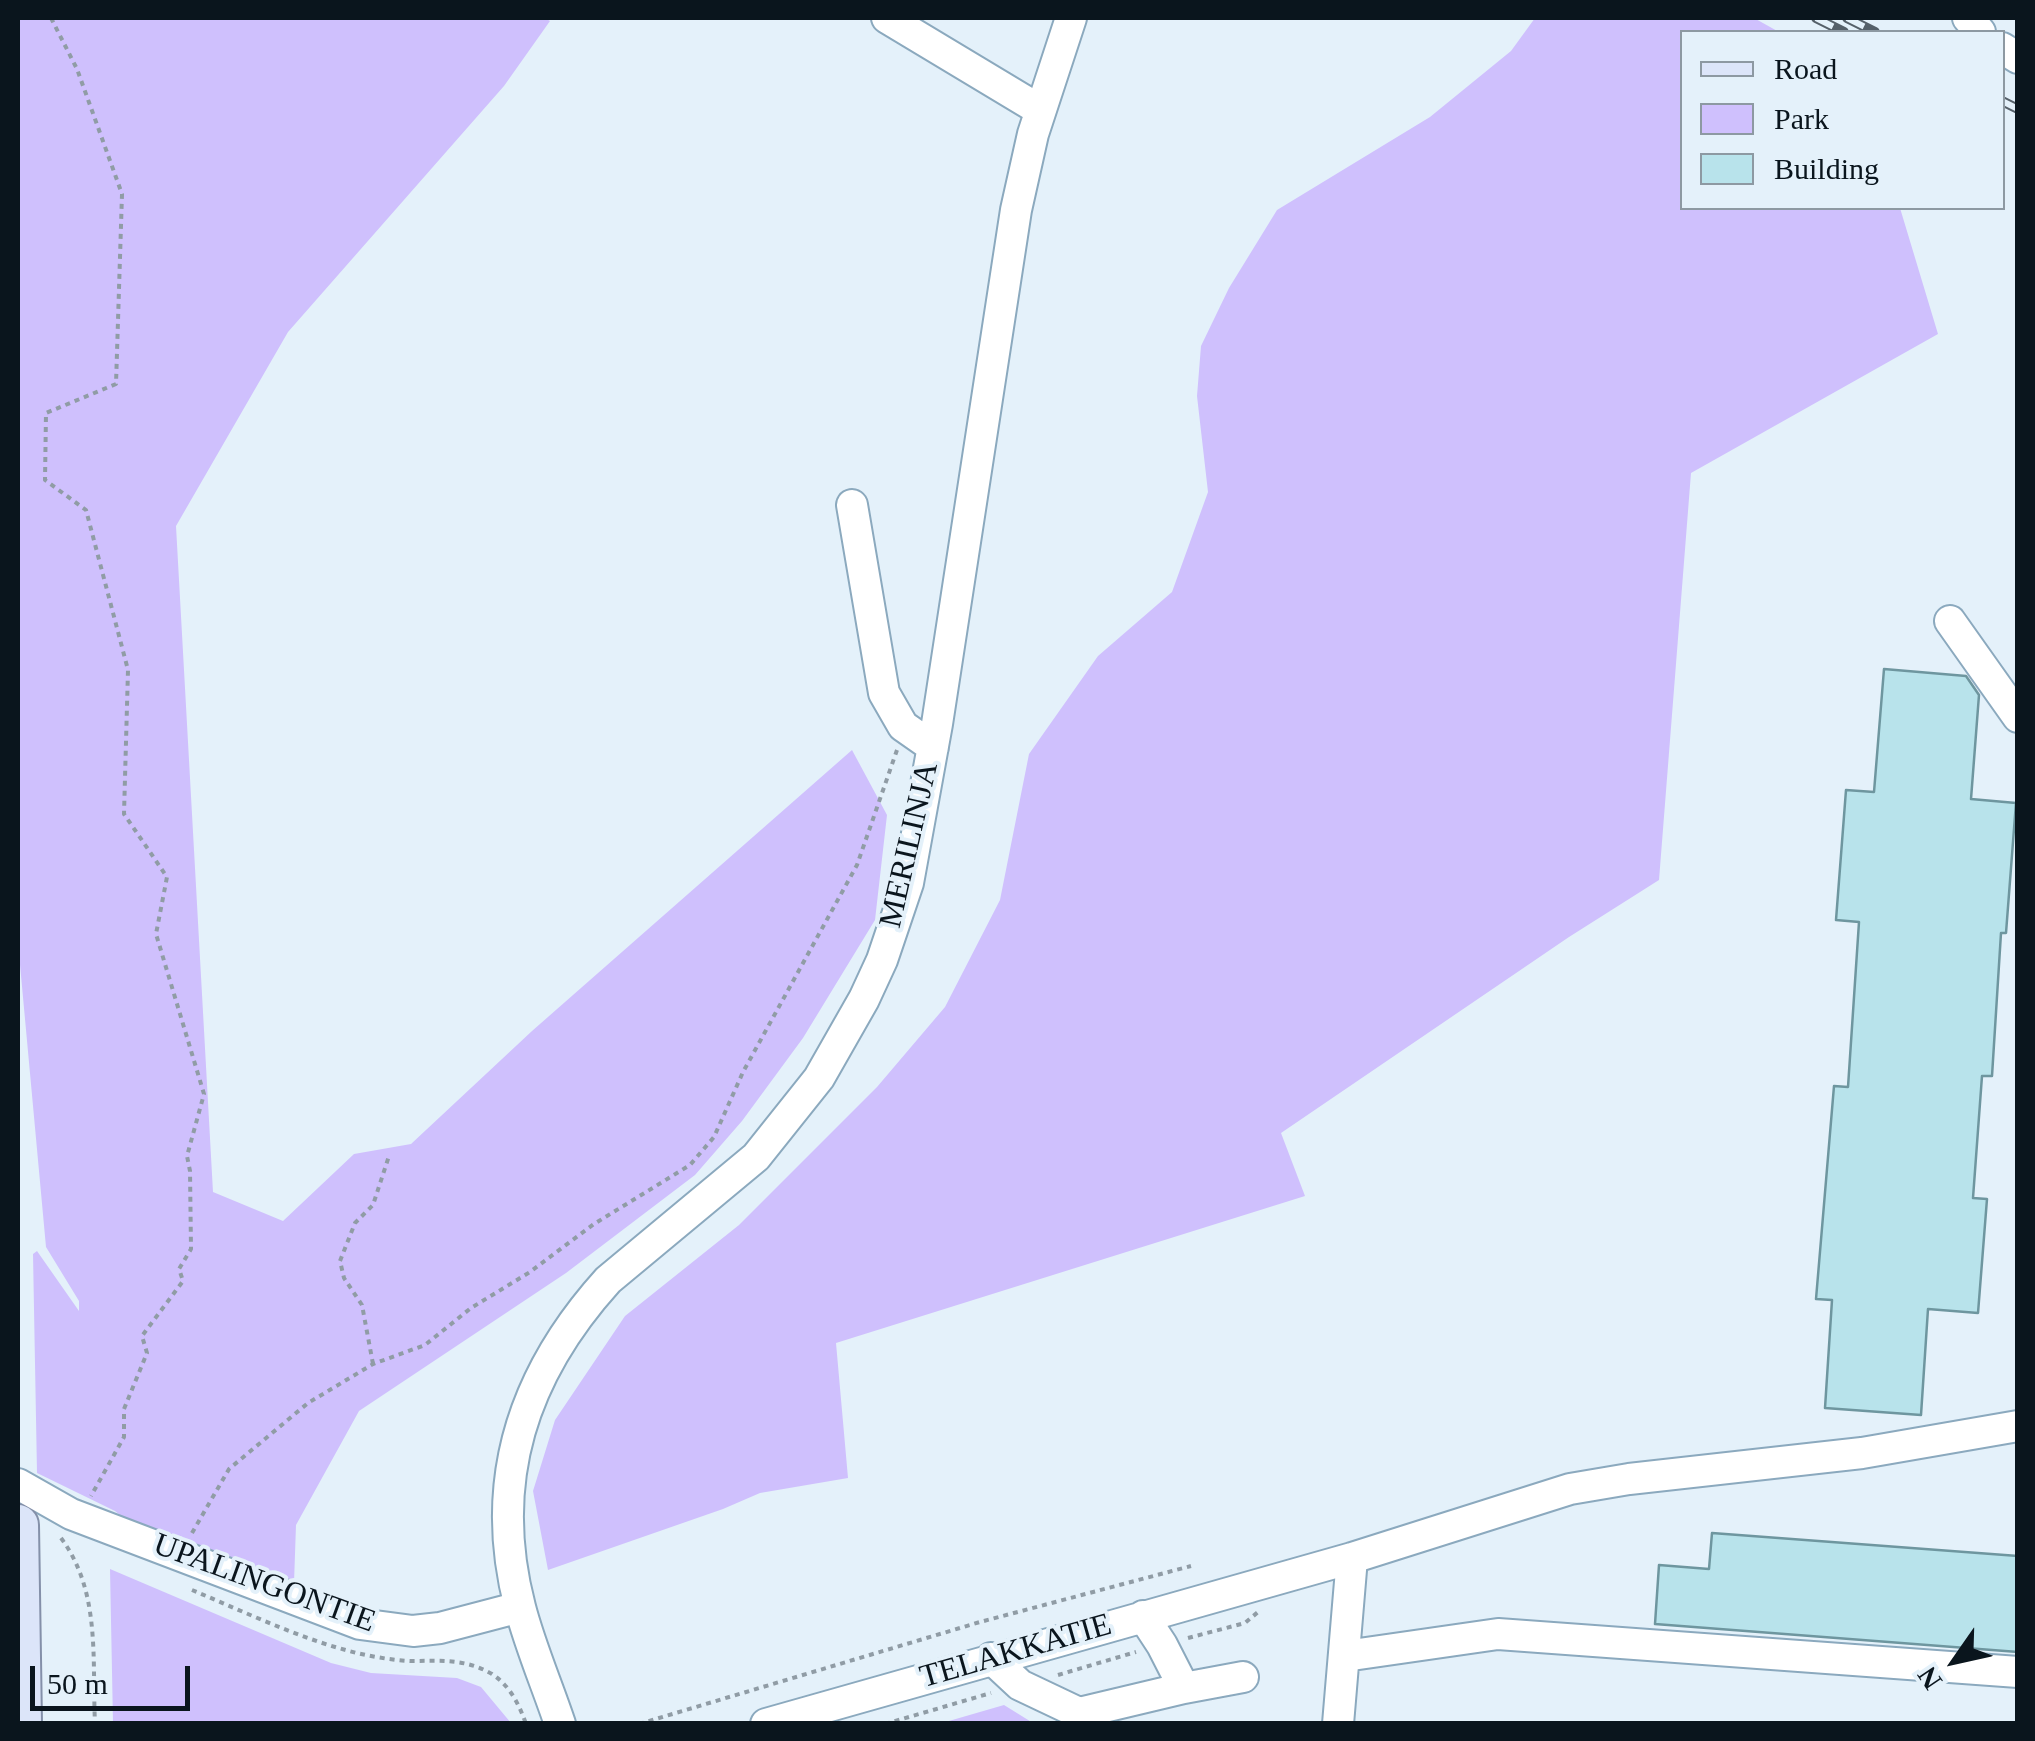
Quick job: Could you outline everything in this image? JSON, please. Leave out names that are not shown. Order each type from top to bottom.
[{"type":"main road","points":[[18,1524],[21,1720]]},
{"type":"street","points":[[887,18],[1040,110]]},
{"type":"street","name":"MERILINJA","points":[[560,1724],[520,1607],[508,1525],[510,1477],[523,1420],[548,1357],[608,1280],[756,1157],[819,1078],[864,999],[892,933],[908,883],[932,747],[1016,210],[1040,110],[1071,18]]},
{"type":"street","points":[[852,505],[884,693],[903,726],[932,747]]},
{"type":"street","points":[[1950,621],[2018,717]]},
{"type":"street","name":"TELAKKATIE","points":[[766,1724],[1142,1616],[1263,1596],[1352,1558],[1570,1489],[1862,1453],[2018,1426]]},
{"type":"street","name":"UPALINGONTIE","points":[[18,1484],[65,1524],[184,1556],[360,1624],[390,1630],[440,1628],[520,1607]]},
{"type":"street","points":[[1338,1724],[1352,1558]]},
{"type":"street","points":[[1142,1616],[1184,1688]]},
{"type":"street","points":[[1345,1656],[1498,1634],[2018,1672]]},
{"type":"street","points":[[991,1658],[1020,1685],[1078,1713],[1243,1677]]},
{"type":"street","points":[[1135,1700],[1156,1724]]},
{"type":"path","points":[[51,18],[78,69],[122,194],[116,384],[46,412],[44,480],[86,510],[124,652],[128,670],[124,814],[167,877],[156,934],[204,1094],[187,1156],[191,1248],[180,1269],[184,1281],[142,1336],[147,1352],[124,1410],[121,1448],[98,1479],[96,1492],[65,1524],[88,1590],[95,1724]]},
{"type":"path","points":[[184,1556],[192,1530],[230,1469],[308,1403],[373,1364],[424,1345],[594,1224],[690,1166],[714,1137],[738,1091],[743,1072],[857,865],[890,777],[903,726]]},
{"type":"path","points":[[373,1364],[362,1304],[344,1278],[340,1261],[355,1223],[372,1205],[389,1156]]},
{"type":"path","points":[[639,1724],[980,1622],[1191,1566]]},
{"type":"path","points":[[886,1724],[1245,1622],[1263,1596]]},
{"type":"green space","points":[[18,18],[550,21],[504,86],[288,332],[176,526],[213,1192],[283,1221],[354,1154],[411,1144],[532,1031],[852,750],[887,815],[875,920],[803,1038],[742,1121],[695,1175],[566,1273],[359,1411],[296,1525],[294,1583],[131,1524],[115,1511],[37,1473],[33,1254],[37,1251],[79,1311],[79,1301],[46,1247],[18,943]]},
{"type":"green space","points":[[1535,18],[1754,18],[1775,30],[1680,30],[1680,210],[1901,210],[1938,334],[1691,473],[1659,880],[1281,1133],[1305,1196],[836,1343],[848,1478],[760,1493],[548,1570],[533,1491],[555,1420],[625,1316],[739,1225],[877,1087],[945,1007],[1000,900],[1029,754],[1098,656],[1172,592],[1208,492],[1197,396],[1201,346],[1229,288],[1277,210],[1430,117],[1511,51]]},
{"type":"green space","points":[[110,1569],[331,1663],[371,1673],[457,1678],[481,1687],[511,1723],[113,1723]]},
{"type":"green space","points":[[1004,1705],[1033,1723],[942,1723]]},
{"type":"building","points":[[1884,669],[1966,676],[1979,695],[1971,799],[2016,803],[2006,933],[2001,933],[1992,1076],[1982,1076],[1973,1198],[1987,1199],[1978,1313],[1928,1309],[1921,1415],[1825,1408],[1832,1300],[1816,1299],[1834,1086],[1848,1087],[1859,922],[1836,920],[1846,790],[1874,792]]},
{"type":"building","points":[[1712,1533],[2018,1556],[2018,1652],[1655,1624],[1659,1565],[1709,1569]]},
{"type":"railway","points":[[1816,18],[1840,30]]},
{"type":"railway","points":[[1847,18],[1871,30]]},
{"type":"railway","points":[[2005,102],[2018,109]]}]
